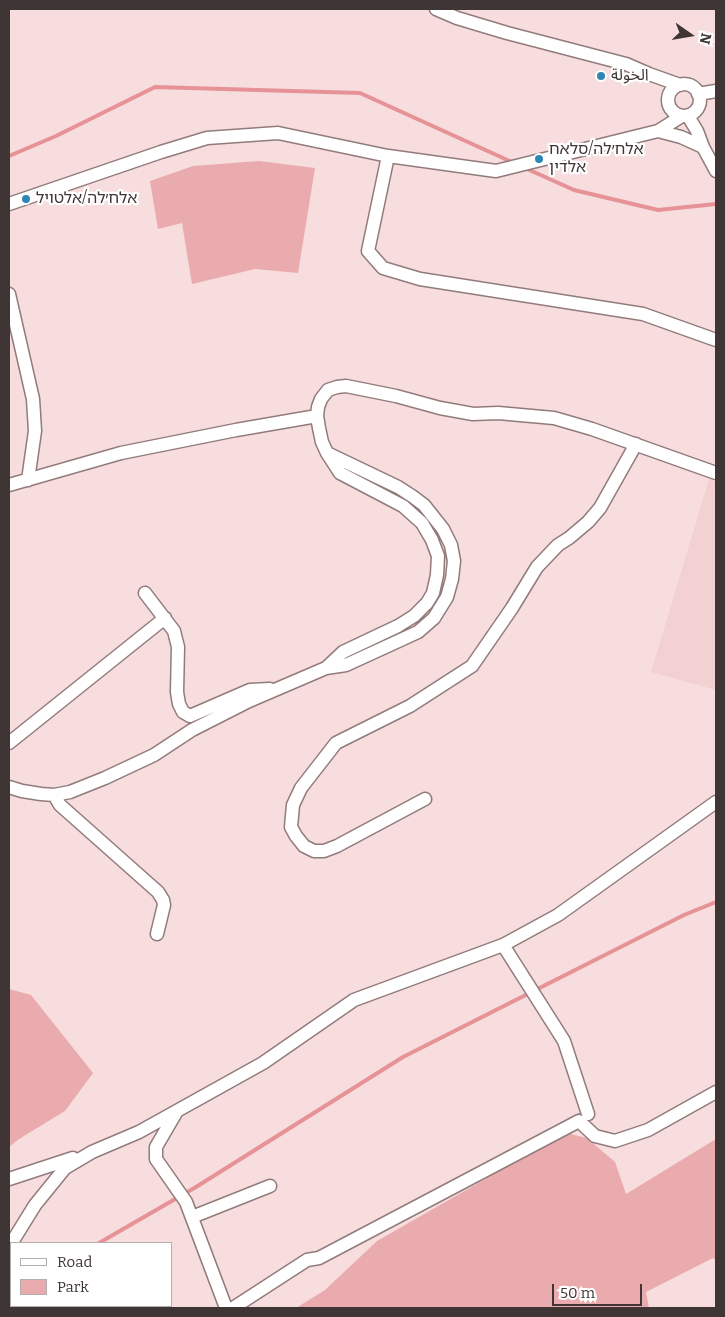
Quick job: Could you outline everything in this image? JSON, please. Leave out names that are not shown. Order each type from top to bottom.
[{"type":"street","points":[[9,204],[207,138],[278,133],[388,156],[496,171],[658,130],[688,114],[699,103],[698,94],[689,86],[680,85],[626,64],[507,34],[457,18],[436,9]]},
{"type":"street","points":[[649,74],[669,102],[674,113],[688,114]]},
{"type":"street","points":[[658,130],[668,114],[672,90],[680,85]]},
{"type":"street","points":[[698,94],[716,91]]},
{"type":"street","points":[[688,114],[716,172]]},
{"type":"street","points":[[658,130],[681,136],[703,147]]},
{"type":"street","points":[[388,156],[368,250],[384,268],[420,279],[643,314],[716,340]]},
{"type":"street","points":[[9,294],[33,398],[35,431],[28,480]]},
{"type":"street","points":[[9,787],[22,791],[54,795],[70,792],[105,778],[154,755],[192,730],[249,701],[326,668],[343,652],[398,626],[414,616],[427,603],[433,593],[438,575],[438,556],[432,540],[422,523],[403,506],[340,473],[322,442],[317,416],[321,399],[328,390],[346,386],[473,414],[498,413],[554,418],[592,428],[716,473]]},
{"type":"street","points":[[9,485],[121,453],[317,416]]},
{"type":"street","points":[[425,799],[337,846],[324,851],[314,851],[304,846],[291,827],[292,806],[300,788],[336,743],[410,706],[472,666],[512,608],[537,567],[558,545],[588,522],[600,508],[636,444]]},
{"type":"street","points":[[145,593],[174,631],[178,647],[177,692],[179,704],[183,712],[190,716],[250,690],[280,688]]},
{"type":"street","points":[[9,743],[165,618]]},
{"type":"street","points":[[54,795],[60,805],[158,892],[164,905],[157,934]]},
{"type":"street","points":[[9,1179],[92,1152],[139,1132],[263,1063],[354,1000],[503,945],[558,914],[716,802]]},
{"type":"street","points":[[503,945],[564,1041],[588,1114]]},
{"type":"street","points":[[233,1308],[306,1260],[319,1258],[579,1121],[596,1136],[615,1140],[648,1130],[716,1092]]},
{"type":"street","points":[[177,1111],[156,1147],[156,1159],[186,1202],[226,1308]]},
{"type":"street","points":[[12,1242],[36,1205],[65,1168],[92,1152]]},
{"type":"street","points":[[192,1217],[270,1186]]},
{"type":"shaded area","points":[[709,479],[716,482],[716,690],[651,672]]},
{"type":"green space","points":[[259,161],[315,168],[298,273],[255,269],[192,284],[182,223],[158,229],[150,181],[193,166]]},
{"type":"green space","points":[[9,989],[31,995],[93,1073],[65,1111],[9,1147]]},
{"type":"green space","points":[[566,1133],[587,1138],[615,1162],[626,1194],[716,1139],[716,1260],[713,1258],[646,1292],[649,1308],[296,1308],[325,1290],[377,1241]]},
{"type":"waterway","points":[[9,156],[56,136],[155,87],[360,93],[514,163]]},
{"type":"waterway","points":[[525,168],[574,190],[658,210],[716,204]]},
{"type":"waterway","points":[[101,1242],[196,1187],[403,1057],[684,915],[716,902]]},
{"type":"place","name":"الخولة","points":[[601,76]]},
{"type":"place","name":"אלח׳לה/סלאח אלדין","points":[[539,159]]},
{"type":"place","name":"אלח׳לה/אלטויל","points":[[26,199]]}]
